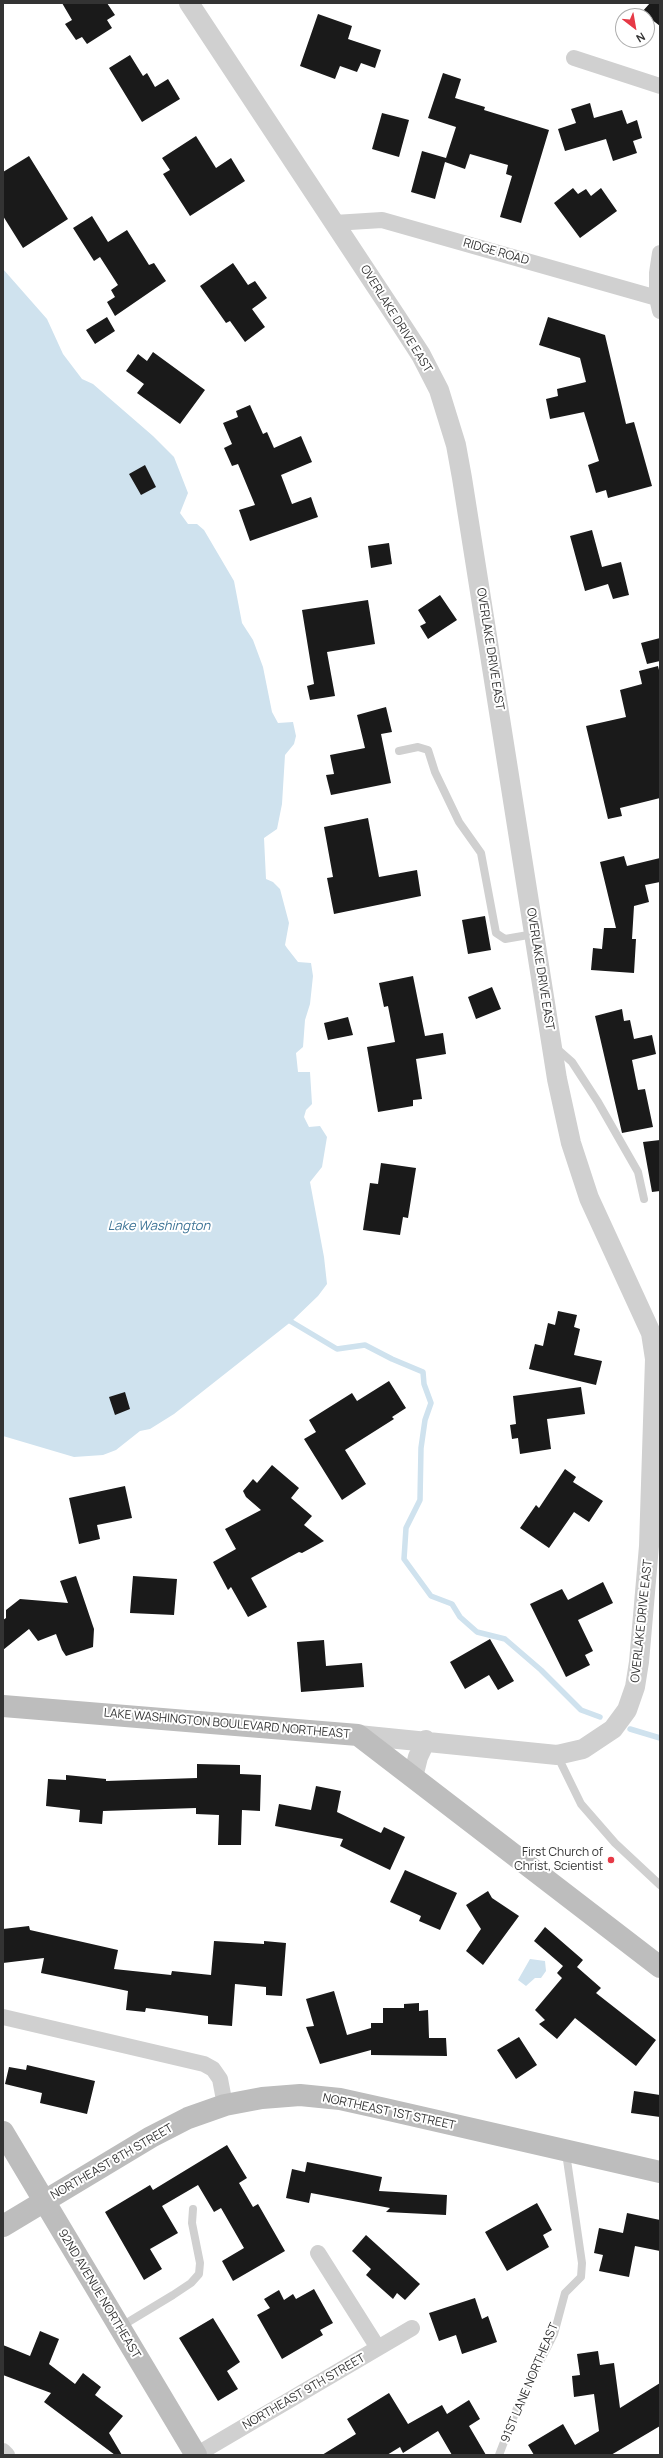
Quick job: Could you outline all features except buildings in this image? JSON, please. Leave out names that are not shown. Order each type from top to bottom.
[{"type":"main road","name":"LAKE WASHINGTON BOULEVARD NORTHEAST","points":[[3,1706],[358,1735],[660,1967]]},
{"type":"main road","name":"NORTHEAST 1ST STREET","points":[[225,2105],[262,2098],[300,2095],[340,2099],[566,2152],[660,2172]]},
{"type":"main road","name":"NORTHEAST 8TH STREET","points":[[3,2226],[151,2137],[188,2118],[225,2105]]},
{"type":"main road","name":"92ND AVENUE NORTHEAST","points":[[3,2132],[196,2455]]},
{"type":"street","name":"OVERLAKE DRIVE EAST","points":[[189,3],[421,355],[439,390],[456,445],[552,1044],[571,1143],[589,1198],[655,1333],[650,1546],[635,1687],[627,1710],[613,1730],[583,1749],[557,1755],[426,1740],[358,1735]]},
{"type":"street","points":[[574,58],[660,86]]},
{"type":"street","name":"RIDGE ROAD","points":[[334,223],[382,220],[659,304]]},
{"type":"street","points":[[659,304],[657,273],[660,253]]},
{"type":"street","points":[[413,1777],[418,1757],[426,1740]]},
{"type":"street","points":[[3,2017],[204,2064],[213,2069],[220,2079],[225,2105]]},
{"type":"street","points":[[318,2253],[378,2348]]},
{"type":"street","name":"NORTHEAST 9TH STREET","points":[[196,2455],[412,2328]]},
{"type":"street","points":[[3,2451],[7,2455]]},
{"type":"lane","points":[[399,752],[418,747],[428,750],[435,772],[459,822],[481,853],[496,933],[505,939],[535,934]]},
{"type":"lane","points":[[552,1044],[572,1062],[598,1102],[638,1172],[644,1199]]},
{"type":"lane","points":[[557,1755],[581,1804],[615,1843],[660,1885]]},
{"type":"lane","name":"91ST LANE NORTHEAST","points":[[499,2455],[519,2403],[554,2334],[565,2294],[581,2277],[582,2263],[566,2152]]},
{"type":"lane","points":[[120,2327],[173,2295],[199,2274],[200,2263],[192,2223],[193,2209]]},
{"type":"water","name":"Lake Washington","points":[[3,269],[47,319],[63,354],[82,379],[93,384],[153,436],[174,457],[188,493],[180,513],[188,524],[197,524],[204,530],[234,581],[242,623],[253,640],[263,667],[272,712],[278,723],[293,722],[296,736],[294,744],[285,755],[282,804],[277,829],[264,838],[266,879],[273,882],[280,889],[289,923],[285,945],[298,962],[311,963],[313,976],[310,1004],[305,1020],[303,1047],[296,1053],[298,1072],[310,1072],[312,1104],[306,1110],[304,1117],[309,1127],[320,1126],[327,1137],[322,1167],[310,1182],[324,1257],[327,1284],[318,1296],[292,1321],[174,1414],[150,1429],[140,1431],[116,1450],[103,1455],[74,1457],[3,1436]]},
{"type":"water","points":[[530,1959],[545,1961],[546,1971],[541,1978],[535,1978],[526,1986],[518,1980]]},
{"type":"waterway","points":[[285,1318],[337,1349],[365,1345],[392,1359],[423,1372],[424,1384],[431,1403],[425,1420],[421,1448],[420,1500],[406,1528],[404,1559],[431,1596],[452,1604],[460,1617],[477,1632],[505,1639],[541,1670],[581,1710],[600,1717]]},
{"type":"waterway","points":[[630,1729],[660,1738]]},
{"type":"place","name":"First Church of Christ, Scientist","points":[[611,1860]]}]
